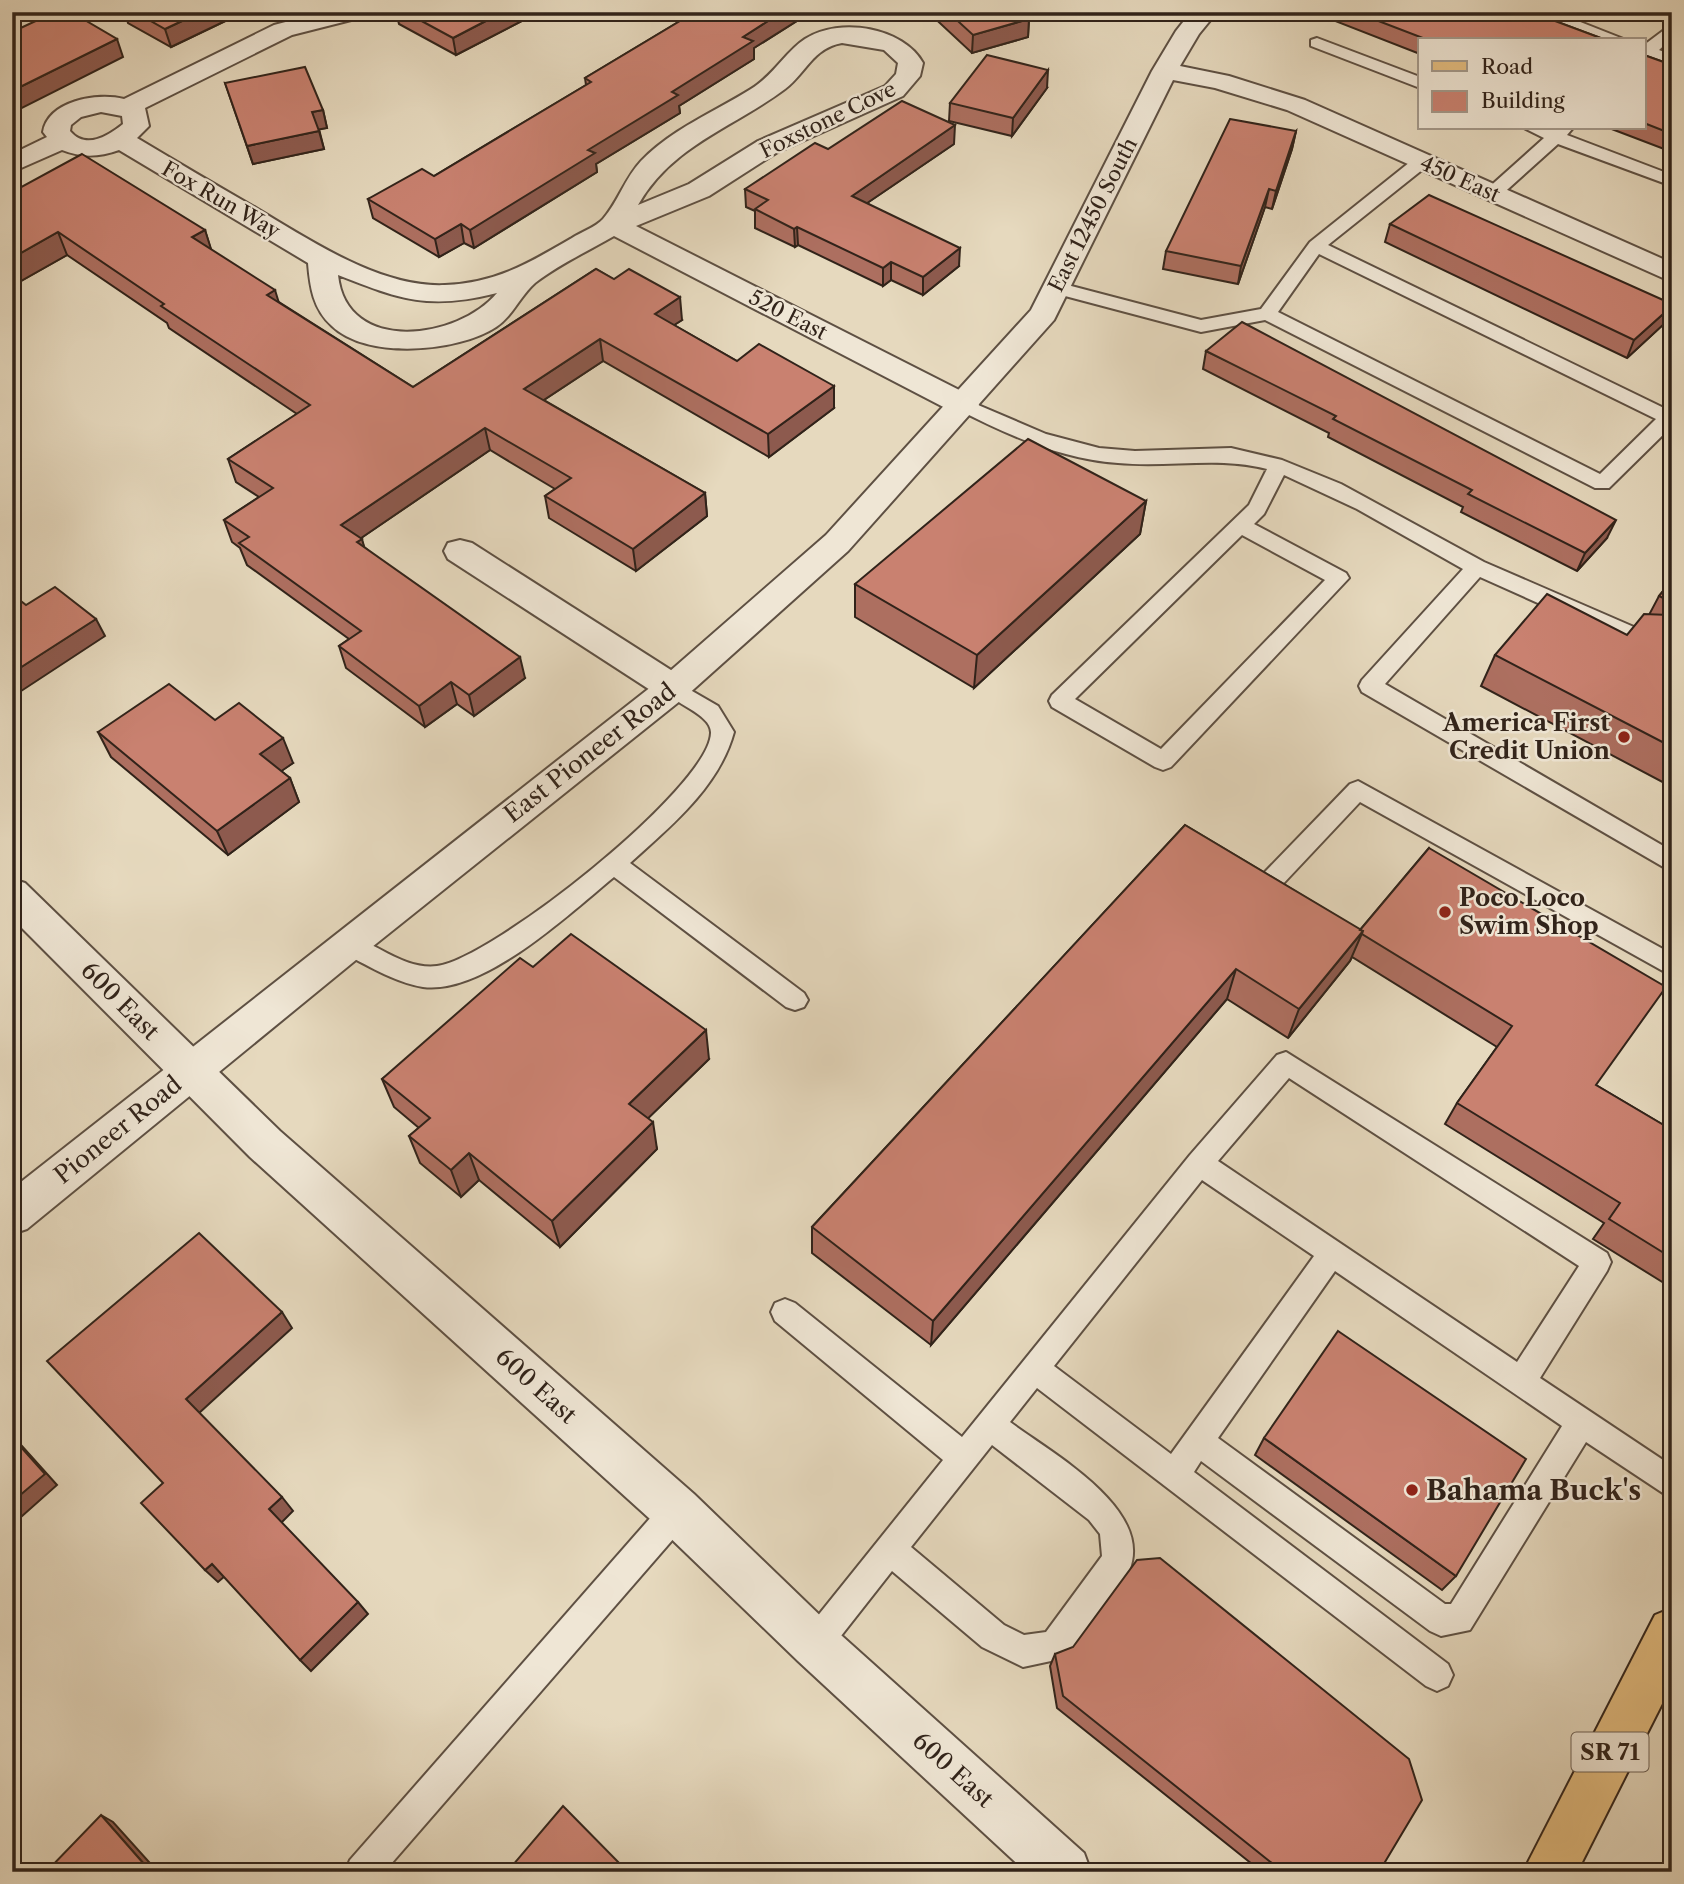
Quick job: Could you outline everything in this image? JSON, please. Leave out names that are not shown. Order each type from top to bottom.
[{"type":"main road","name":"SR 71","points":[[1549,1872],[1672,1632]]},
{"type":"street","points":[[283,30],[303,12]]},
{"type":"street","points":[[127,107],[283,30],[354,12]]},
{"type":"street","name":"East 12450 South","points":[[964,405],[1044,314],[1165,71],[1188,31],[1205,12]]},
{"type":"street","name":"Foxstone Cove","points":[[417,294],[466,292],[524,278],[613,225],[699,190],[767,147],[894,91],[907,80],[912,69],[909,57],[899,47],[864,37],[830,37],[816,42],[806,48],[779,82],[650,167],[613,225]]},
{"type":"street","name":"450 East","points":[[1165,71],[1259,92],[1672,274]]},
{"type":"street","points":[[101,104],[127,107],[135,112],[136,126],[121,140],[80,148],[60,141],[55,134],[55,126],[72,111],[101,104]]},
{"type":"street","name":"Fox Run Way","points":[[121,140],[322,259],[417,294]]},
{"type":"street","points":[[12,164],[60,141]]},
{"type":"street","name":"520 East","points":[[613,225],[964,405]]},
{"type":"street","name":"Foxstone Cove","points":[[322,259],[325,292],[338,317],[371,335],[390,339],[433,337],[471,328],[495,314],[524,278]]},
{"type":"street","name":"East Pioneer Road","points":[[191,1072],[348,944],[673,688],[837,543],[964,405]]},
{"type":"street","points":[[460,551],[673,688]]},
{"type":"street","name":"600 East","points":[[12,894],[265,1144],[677,1511],[815,1644],[1065,1872]]},
{"type":"street","name":"Pioneer Road","points":[[12,1215],[191,1072]]},
{"type":"lane","points":[[1540,12],[1612,38]]},
{"type":"lane","points":[[1646,51],[1672,29]]},
{"type":"lane","points":[[1317,43],[1418,82]]},
{"type":"lane","points":[[1646,52],[1672,60]]},
{"type":"lane","points":[[1492,194],[1561,132],[1672,181]]},
{"type":"lane","points":[[1267,314],[1316,246],[1422,162]]},
{"type":"lane","points":[[1056,288],[1201,326],[1267,314],[1602,483],[1670,417],[1316,246]]},
{"type":"lane","points":[[964,405],[1009,429],[1073,449],[1118,457],[1203,453],[1246,457],[1278,467],[1314,480],[1477,567],[1642,640]]},
{"type":"lane","points":[[1240,525],[1339,578],[1163,761],[1060,701],[1240,525],[1257,509],[1278,467]]},
{"type":"lane","points":[[1477,567],[1370,686],[1672,863]]},
{"type":"lane","points":[[348,944],[422,977],[468,969],[534,928],[651,832],[696,784],[720,752],[723,733],[712,713],[673,688]]},
{"type":"lane","points":[[1273,879],[1358,790],[1672,966]]},
{"type":"lane","points":[[613,863],[794,1000]]},
{"type":"lane","points":[[815,1644],[1199,1163],[1286,1063],[1597,1262],[1521,1382]]},
{"type":"lane","points":[[1199,1163],[1672,1483]]},
{"type":"lane","points":[[1174,1475],[1332,1253]]},
{"type":"lane","points":[[785,1311],[964,1458]]},
{"type":"lane","points":[[1035,1369],[1437,1675]]},
{"type":"lane","points":[[1198,1441],[1441,1620],[1459,1619],[1581,1423]]},
{"type":"lane","points":[[891,1550],[993,1636],[1023,1651],[1054,1647],[1118,1560],[1114,1528],[1100,1509],[990,1425]]},
{"type":"lane","points":[[362,1872],[677,1511]]},
{"type":"building","points":[[55,12],[71,12],[117,39],[12,91],[12,32]]},
{"type":"building","points":[[135,12],[201,12],[165,29]]},
{"type":"building","points":[[405,12],[503,12],[453,38]]},
{"type":"building","points":[[695,12],[782,12],[743,37],[753,41],[672,92],[678,95],[588,150],[595,153],[470,230],[461,224],[435,239],[368,199],[422,169],[434,176],[591,82],[585,78]]},
{"type":"building","points":[[948,12],[1021,12],[1029,19],[973,35]]},
{"type":"building","points":[[1355,12],[1531,12],[1601,38],[1423,38]]},
{"type":"building","points":[[987,55],[1048,70],[1013,118],[950,103]]},
{"type":"building","points":[[1646,56],[1672,65],[1672,134],[1646,124]]},
{"type":"building","points":[[305,67],[323,110],[312,112],[319,131],[247,146],[225,83]]},
{"type":"building","points":[[902,101],[955,125],[852,196],[960,248],[923,277],[891,262],[883,268],[755,209],[768,200],[745,189],[815,143],[828,149]]},
{"type":"building","points":[[1230,119],[1296,131],[1276,191],[1269,189],[1241,266],[1166,251]]},
{"type":"building","points":[[82,154],[205,230],[192,237],[275,290],[267,295],[413,387],[596,269],[614,279],[629,269],[680,297],[655,314],[737,361],[759,344],[834,386],[768,434],[600,339],[524,389],[705,493],[633,549],[545,496],[571,478],[485,428],[341,525],[362,539],[357,542],[520,657],[469,695],[451,682],[419,706],[339,646],[361,631],[239,543],[249,537],[224,520],[273,488],[228,459],[310,405],[161,306],[164,304],[58,232],[12,258],[12,192]]},
{"type":"building","points":[[1429,195],[1672,306],[1634,340],[1390,224]]},
{"type":"building","points":[[1242,322],[1616,520],[1585,553],[1468,494],[1472,490],[1333,419],[1336,416],[1206,351]]},
{"type":"building","points":[[1028,439],[1146,501],[977,655],[855,584]]},
{"type":"building","points":[[1672,580],[1672,606],[1669,601],[1659,596]]},
{"type":"building","points":[[55,587],[96,619],[12,673],[12,594],[26,605]]},
{"type":"building","points":[[1547,594],[1627,635],[1644,614],[1669,615],[1672,608],[1672,747],[1495,655]]},
{"type":"building","points":[[169,684],[215,720],[239,703],[283,738],[260,754],[290,778],[217,831],[98,732]]},
{"type":"building","points":[[1185,825],[1363,931],[1299,1009],[1236,969],[933,1321],[812,1227]]},
{"type":"building","points":[[1429,848],[1666,987],[1596,1085],[1672,1130],[1672,1258],[1609,1219],[1620,1203],[1457,1103],[1512,1026],[1362,934],[1363,931],[1360,930]]},
{"type":"building","points":[[571,934],[706,1030],[629,1104],[653,1122],[552,1221],[469,1153],[451,1170],[409,1136],[430,1118],[382,1079],[520,958],[533,967]]},
{"type":"building","points":[[199,1233],[282,1312],[186,1399],[282,1497],[269,1509],[358,1602],[300,1660],[212,1564],[205,1570],[141,1503],[163,1483],[47,1361]]},
{"type":"building","points":[[1338,1331],[1526,1459],[1456,1576],[1264,1438]]},
{"type":"building","points":[[12,1437],[45,1474],[12,1502]]},
{"type":"building","points":[[1160,1558],[1409,1759],[1422,1800],[1379,1872],[1283,1872],[1063,1696],[1055,1654],[1073,1647],[1137,1560]]},
{"type":"building","points":[[563,1806],[628,1872],[507,1872]]},
{"type":"building","points":[[101,1815],[151,1872],[46,1872]]},
{"type":"place","name":"America First Credit Union","points":[[1624,737]]},
{"type":"place","name":"Poco Loco Swim Shop","points":[[1445,912]]},
{"type":"place","name":"Bahama Buck's","points":[[1412,1490]]}]
